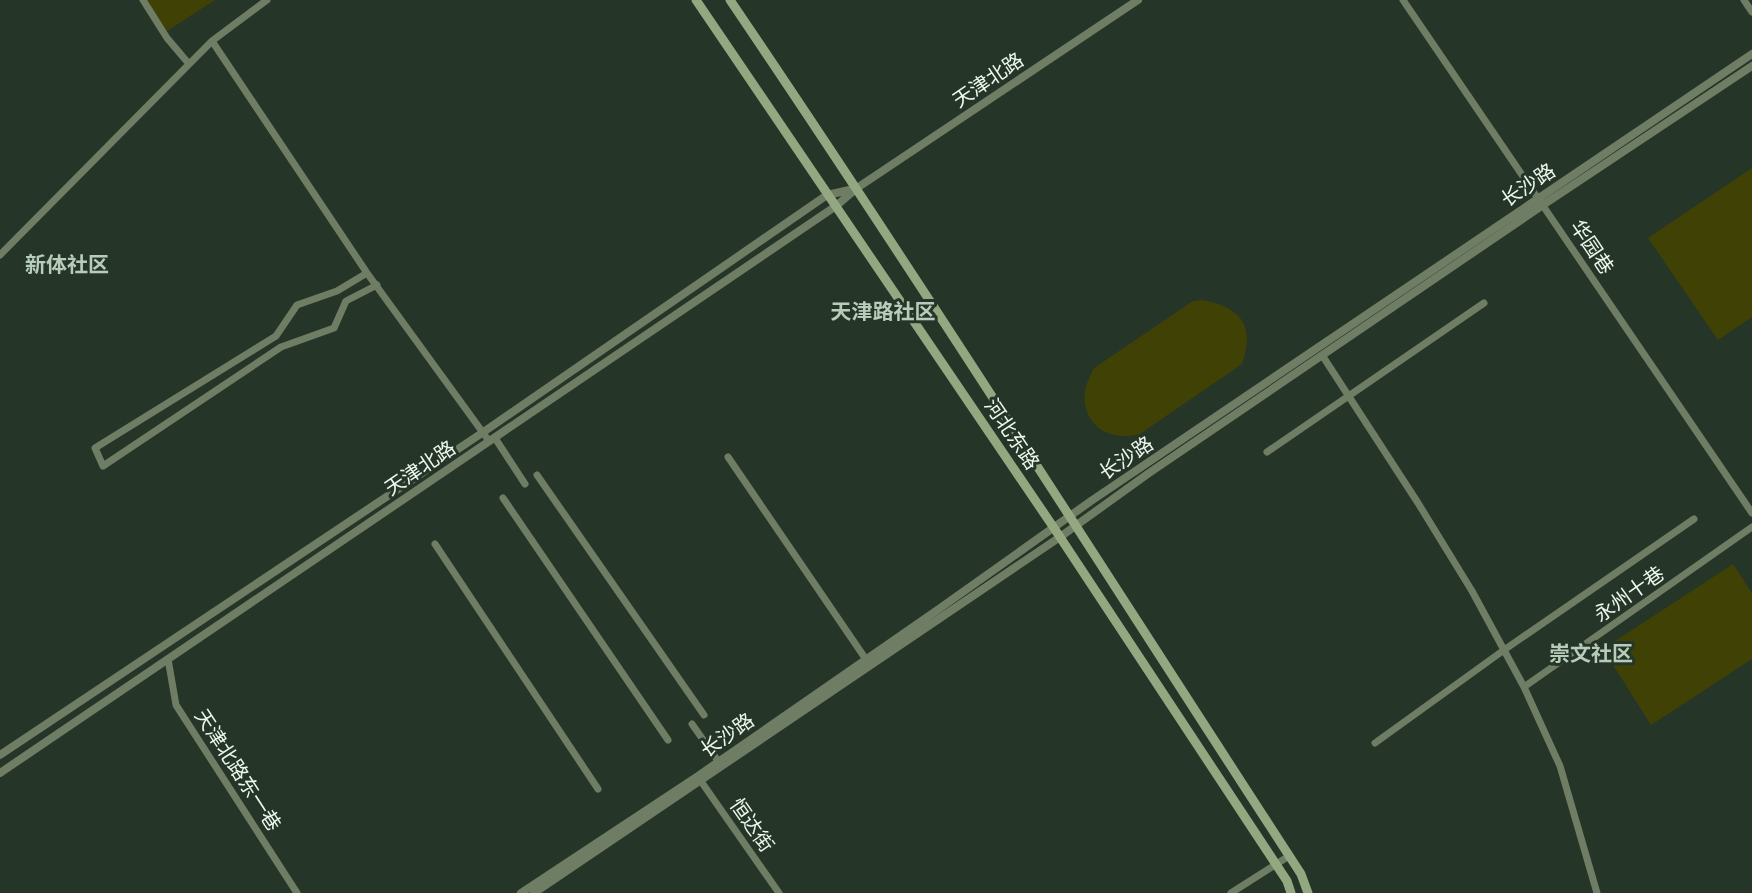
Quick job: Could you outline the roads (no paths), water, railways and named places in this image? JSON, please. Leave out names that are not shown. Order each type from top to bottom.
[{"type":"main road","name":"河北东路","points":[[696,0],[1060,537],[1276,864],[1287,881],[1291,893]]},
{"type":"main road","points":[[730,0],[857,188],[1073,520],[1301,874],[1308,893]]},
{"type":"street","points":[[143,0],[166,38],[189,64]]},
{"type":"street","points":[[0,255],[212,41],[267,0]]},
{"type":"street","name":"天津北路","points":[[0,773],[836,206],[857,188],[1138,0]]},
{"type":"street","name":"华园巷","points":[[1403,0],[1752,513]]},
{"type":"street","points":[[1744,0],[1752,12]]},
{"type":"street","points":[[212,41],[367,273],[482,434],[492,440],[525,484]]},
{"type":"street","name":"长沙路","points":[[534,893],[865,658],[1054,528],[1073,520],[1322,355],[1752,54]]},
{"type":"street","name":"长沙路","points":[[521,893],[699,778],[1060,537],[1073,520],[1541,202],[1752,66]]},
{"type":"street","name":"天津北路","points":[[0,755],[482,434],[827,195],[857,188]]},
{"type":"street","points":[[367,273],[337,291],[297,305],[276,336],[95,448],[104,466],[281,347],[334,328],[346,301],[376,285]]},
{"type":"street","points":[[1267,452],[1484,303]]},
{"type":"street","points":[[1322,355],[1466,581],[1524,687],[1560,766],[1597,893]]},
{"type":"street","points":[[728,457],[865,658]]},
{"type":"street","points":[[537,475],[704,716]]},
{"type":"street","points":[[503,498],[668,740]]},
{"type":"street","points":[[1375,743],[1504,650],[1694,519]]},
{"type":"street","name":"永州十巷","points":[[1524,687],[1752,528]]},
{"type":"street","points":[[435,544],[598,789]]},
{"type":"street","name":"天津北路东一巷","points":[[168,659],[176,705],[297,893]]},
{"type":"street","points":[[692,724],[718,761]]},
{"type":"street","name":"恒达街","points":[[699,778],[779,893]]},
{"type":"street","points":[[1231,893],[1289,856]]},
{"type":"district","name":"新体社区","points":[[67,265]]},
{"type":"district","name":"天津路社区","points":[[883,312]]},
{"type":"district","name":"崇文社区","points":[[1591,654]]}]
